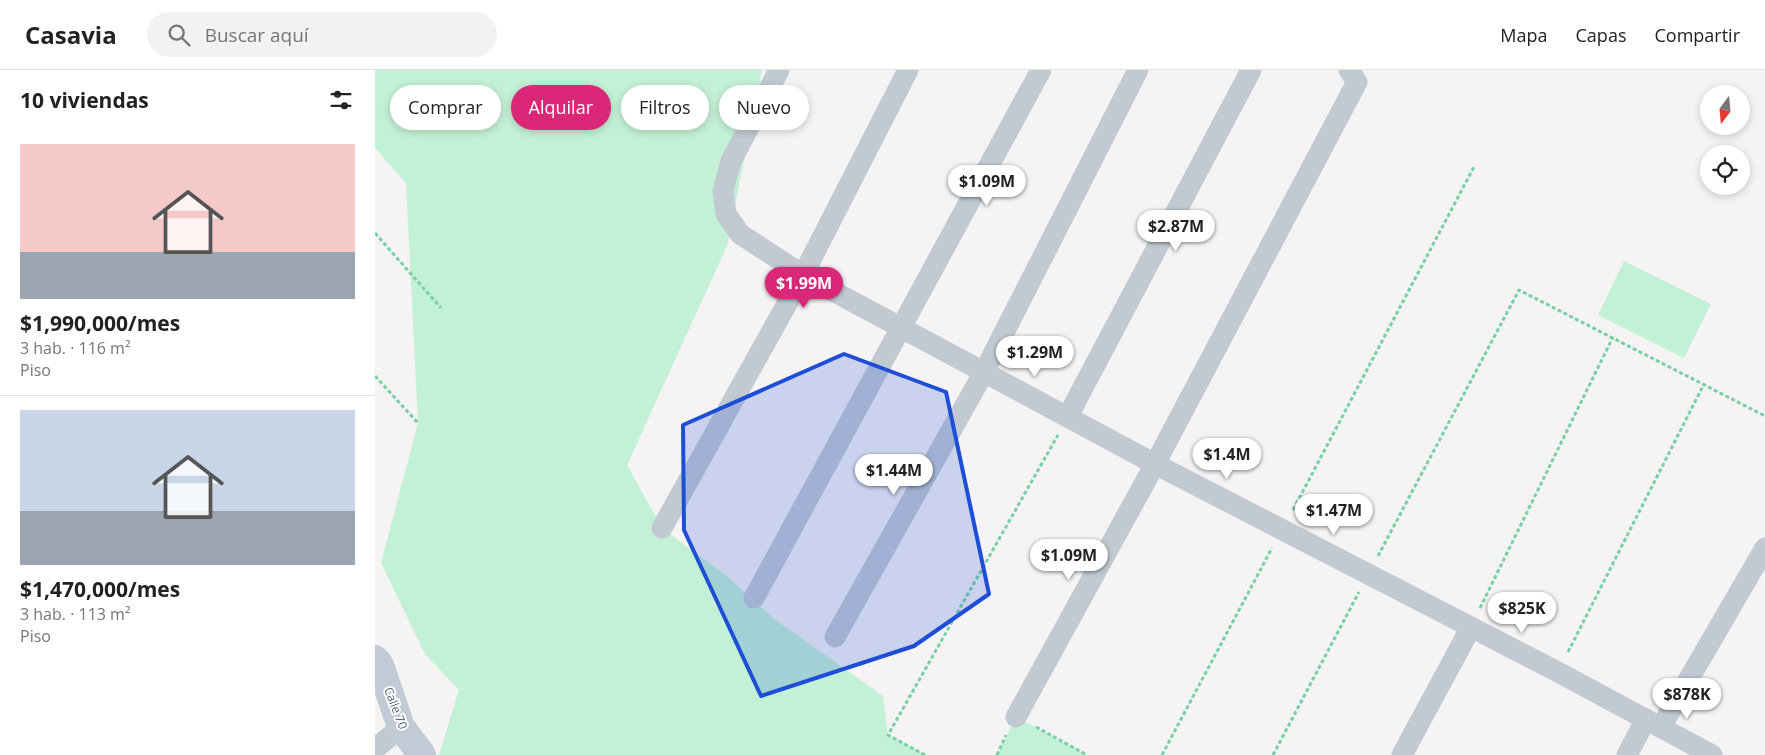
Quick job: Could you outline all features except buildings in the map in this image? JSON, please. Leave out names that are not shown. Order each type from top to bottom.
[{"type":"main road","name":"Calle 70","points":[[375,659],[380,665],[401,727],[422,755]]},
{"type":"street","points":[[779,70],[731,161],[723,191],[726,214],[740,234],[803,274],[901,328],[1069,416],[1155,464],[1283,529],[1470,629],[1557,672],[1712,755]]},
{"type":"street","points":[[662,528],[803,274],[908,70]]},
{"type":"street","points":[[754,598],[1041,70]]},
{"type":"street","points":[[835,637],[984,372],[1138,70]]},
{"type":"street","points":[[1069,416],[1251,70]]},
{"type":"street","points":[[1016,716],[1155,464],[1357,82],[1349,70]]},
{"type":"street","points":[[1627,755],[1654,723],[1765,548]]},
{"type":"street","points":[[1402,755],[1470,629]]},
{"type":"street","points":[[375,749],[401,727]]},
{"type":"path","points":[[1162,755],[1475,165]]},
{"type":"path","points":[[375,233],[441,308]]},
{"type":"path","points":[[1273,755],[1519,290],[1765,416]]},
{"type":"path","points":[[1470,629],[1613,337]]},
{"type":"path","points":[[375,376],[418,424]]},
{"type":"path","points":[[1557,672],[1704,384]]},
{"type":"path","points":[[925,755],[888,735],[1069,416]]},
{"type":"path","points":[[1016,716],[1087,755]]},
{"type":"highlighted area","points":[[844,354],[946,392],[989,594],[914,646],[761,696],[684,530],[683,425]]},
{"type":"green space","points":[[375,70],[762,70],[759,85],[719,85],[719,130],[750,130],[727,246],[627,465],[662,528],[728,577],[773,618],[883,696],[888,735],[925,755],[439,755],[459,690],[425,654],[381,563],[418,423],[406,183],[375,148]]},
{"type":"green space","points":[[1624,261],[1711,304],[1684,358],[1598,315]]},
{"type":"green space","points":[[1016,717],[1087,755],[997,755]]}]
